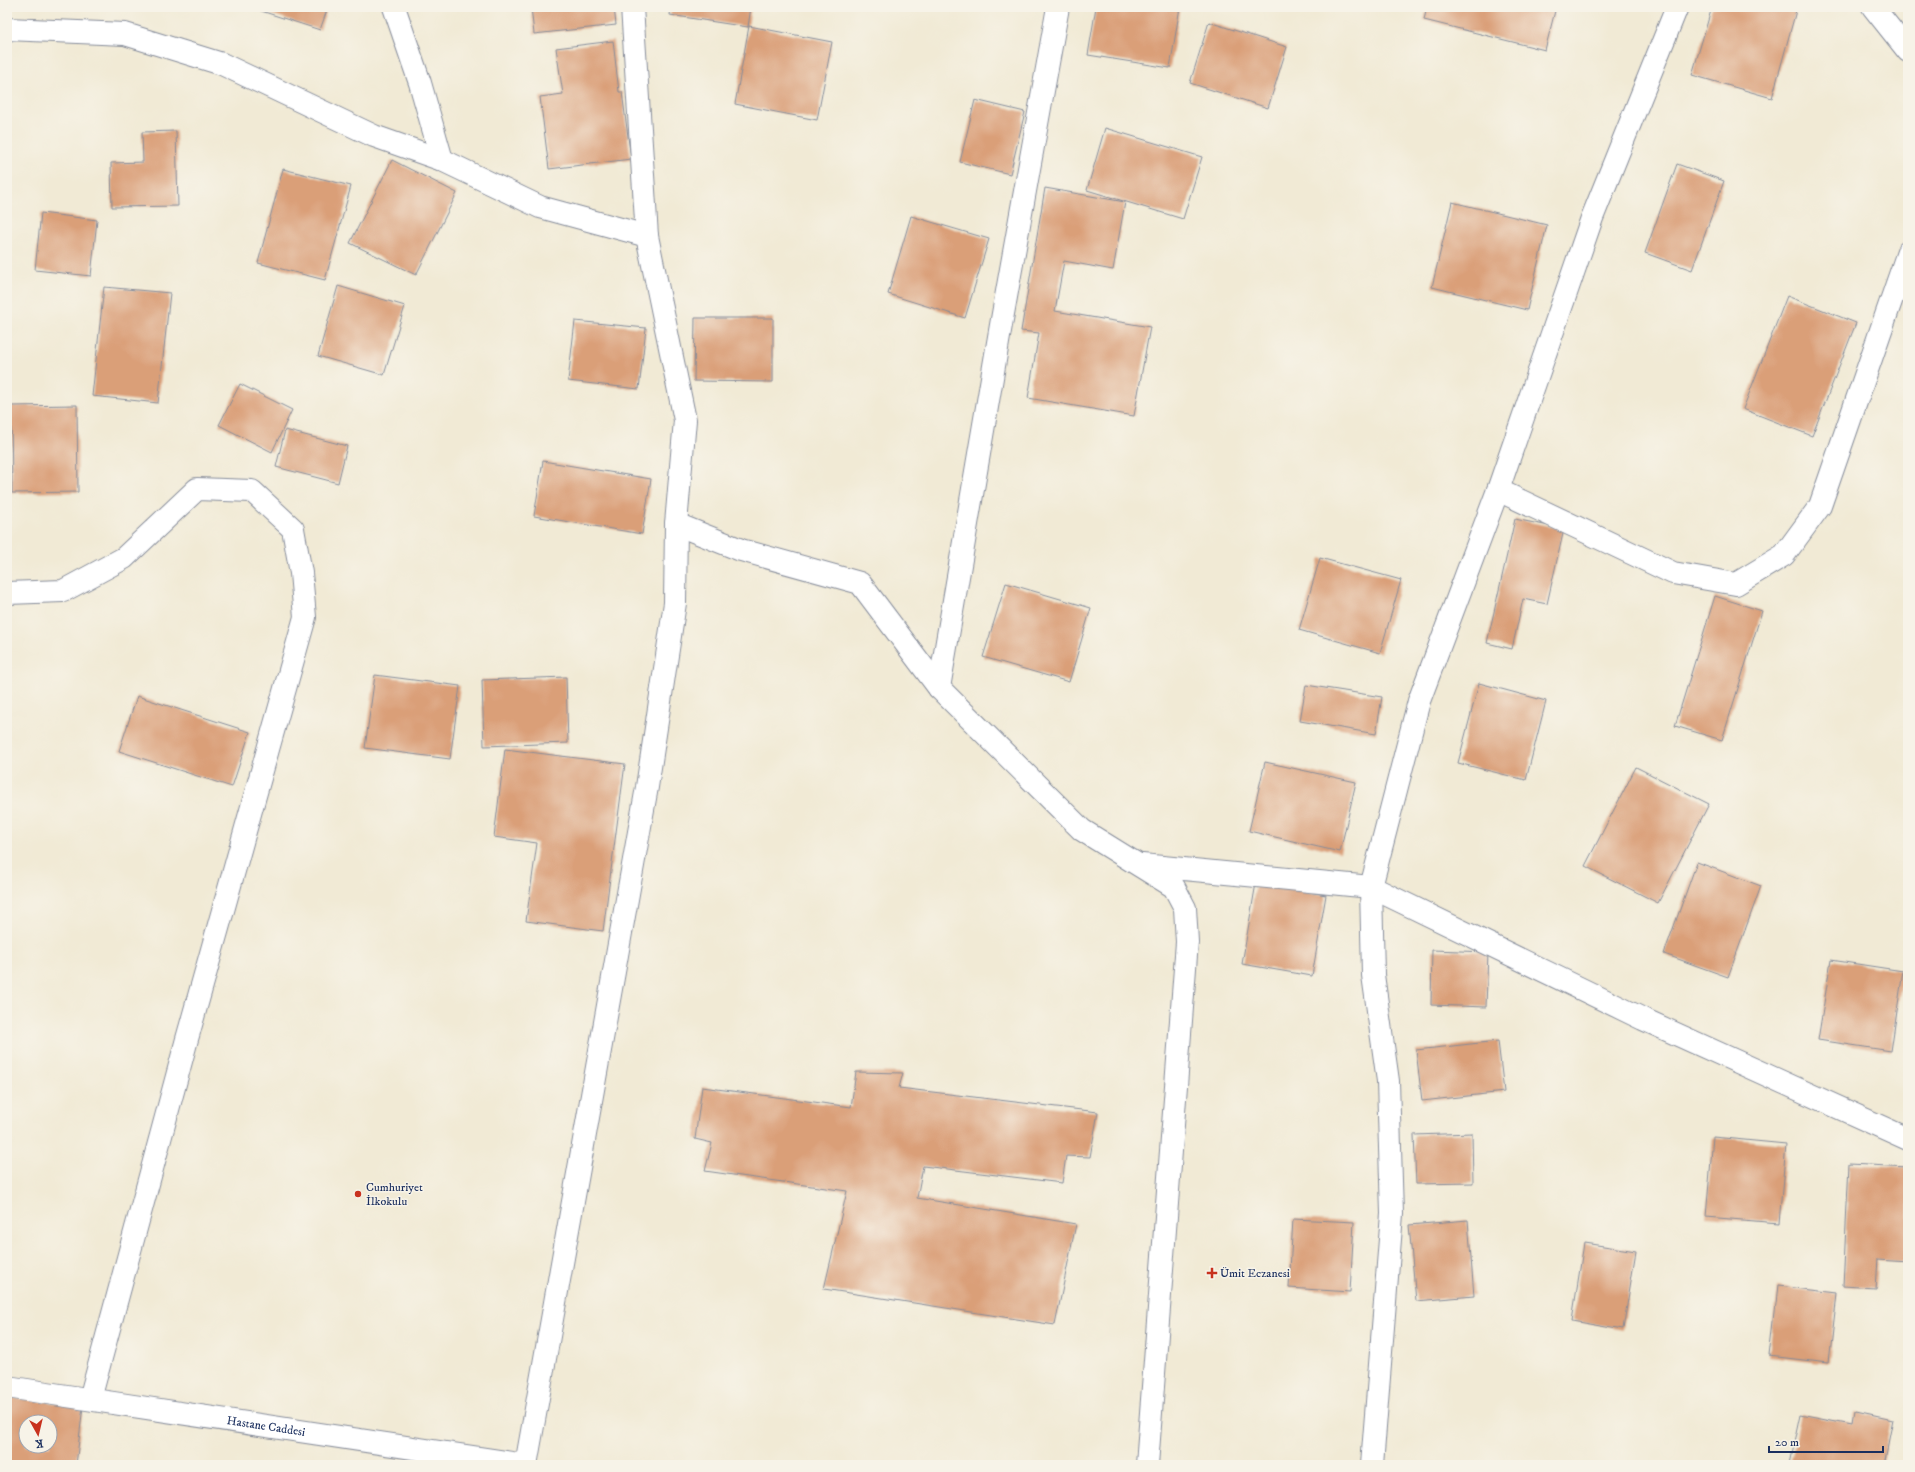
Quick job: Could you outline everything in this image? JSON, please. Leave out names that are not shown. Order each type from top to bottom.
[{"type":"street","points":[[394,7],[420,83],[442,160]]},
{"type":"street","points":[[525,1465],[647,787],[675,603],[676,524],[685,420],[647,236],[632,7]]},
{"type":"street","points":[[939,688],[1001,325],[1058,7]]},
{"type":"street","points":[[1372,1465],[1392,1214],[1388,1081],[1373,975],[1371,887],[1419,701],[1498,490],[1592,218],[1677,7]]},
{"type":"street","points":[[1873,7],[1908,50]]},
{"type":"street","points":[[7,29],[124,34],[222,64],[374,136],[442,160],[540,207],[647,236]]},
{"type":"street","points":[[1498,490],[1673,573],[1736,584],[1784,555],[1820,506],[1908,252]]},
{"type":"street","points":[[7,593],[63,591],[124,558],[197,489],[252,491],[293,529],[301,573],[305,617],[185,1047],[90,1400]]},
{"type":"street","points":[[676,524],[741,550],[860,582],[939,688],[1082,830],[1174,887],[1185,908],[1187,942],[1147,1465]]},
{"type":"street","points":[[1137,864],[1371,887],[1643,1020],[1908,1139]]},
{"type":"street","name":"Hastane Caddesi","points":[[7,1387],[525,1465]]},
{"type":"building","points":[[249,7],[328,7],[320,30]]},
{"type":"building","points":[[531,7],[614,7],[616,25],[534,34]]},
{"type":"building","points":[[671,7],[751,7],[748,27],[670,15]]},
{"type":"building","points":[[1096,7],[1180,7],[1170,68],[1088,55]]},
{"type":"building","points":[[1427,7],[1556,7],[1545,50],[1424,20]]},
{"type":"building","points":[[1712,7],[1797,7],[1772,98],[1692,75]]},
{"type":"building","points":[[1209,22],[1287,47],[1268,108],[1190,83]]},
{"type":"building","points":[[749,26],[832,42],[817,120],[735,104]]},
{"type":"building","points":[[613,41],[619,92],[622,92],[631,159],[549,169],[540,97],[563,94],[556,48]]},
{"type":"building","points":[[975,100],[1025,112],[1010,174],[960,162]]},
{"type":"building","points":[[1105,128],[1202,157],[1183,219],[1087,190]]},
{"type":"building","points":[[176,131],[178,206],[112,207],[111,163],[143,162],[142,132]]},
{"type":"building","points":[[392,160],[457,193],[416,275],[350,243]]},
{"type":"building","points":[[1677,164],[1724,181],[1692,270],[1645,253]]},
{"type":"building","points":[[283,169],[351,186],[325,280],[258,263]]},
{"type":"building","points":[[1045,188],[1125,202],[1113,270],[1064,261],[1055,311],[1150,327],[1134,416],[1028,398],[1039,333],[1021,331]]},
{"type":"building","points":[[1452,202],[1547,225],[1527,310],[1432,287]]},
{"type":"building","points":[[41,213],[97,220],[91,276],[35,270]]},
{"type":"building","points":[[911,216],[989,239],[965,318],[888,294]]},
{"type":"building","points":[[338,286],[405,306],[384,375],[318,356]]},
{"type":"building","points":[[104,287],[170,293],[158,403],[92,396]]},
{"type":"building","points":[[1787,296],[1856,323],[1812,436],[1743,409]]},
{"type":"building","points":[[695,318],[773,318],[773,382],[694,381]]},
{"type":"building","points":[[575,321],[646,328],[639,389],[568,381]]},
{"type":"building","points":[[240,384],[292,410],[272,452],[219,425]]},
{"type":"building","points":[[77,405],[78,492],[12,493],[11,406]]},
{"type":"building","points":[[285,430],[347,446],[338,483],[276,467]]},
{"type":"building","points":[[543,461],[651,479],[642,534],[534,516]]},
{"type":"building","points":[[1515,519],[1564,529],[1547,604],[1523,599],[1512,649],[1487,643]]},
{"type":"building","points":[[1320,558],[1401,580],[1380,653],[1299,630]]},
{"type":"building","points":[[1006,583],[1091,608],[1069,682],[983,657]]},
{"type":"building","points":[[1715,596],[1762,611],[1722,740],[1675,726]]},
{"type":"building","points":[[375,675],[460,686],[450,759],[365,748]]},
{"type":"building","points":[[566,677],[568,743],[484,746],[482,680]]},
{"type":"building","points":[[1479,683],[1546,701],[1526,780],[1458,763]]},
{"type":"building","points":[[1306,685],[1382,697],[1376,734],[1300,721]]},
{"type":"building","points":[[137,696],[250,732],[232,787],[119,751]]},
{"type":"building","points":[[505,749],[625,764],[603,931],[526,921],[537,843],[494,837]]},
{"type":"building","points":[[1265,762],[1356,782],[1340,852],[1249,831]]},
{"type":"building","points":[[1636,767],[1709,804],[1658,903],[1585,866]]},
{"type":"building","points":[[1697,862],[1761,886],[1728,977],[1664,954]]},
{"type":"building","points":[[1256,883],[1326,895],[1312,976],[1242,964]]},
{"type":"building","points":[[1432,950],[1488,952],[1486,1007],[1431,1005]]},
{"type":"building","points":[[1831,960],[1903,971],[1891,1051],[1818,1040]]},
{"type":"building","points":[[1498,1041],[1504,1092],[1422,1101],[1416,1050]]},
{"type":"building","points":[[856,1072],[903,1073],[899,1088],[1098,1112],[1090,1157],[1066,1156],[1062,1183],[923,1166],[917,1198],[1076,1224],[1055,1325],[824,1289],[847,1191],[705,1171],[712,1143],[695,1139],[702,1087],[851,1107]]},
{"type":"building","points":[[1472,1133],[1473,1183],[1416,1184],[1414,1135]]},
{"type":"building","points":[[1713,1137],[1786,1144],[1779,1223],[1706,1217]]},
{"type":"building","points":[[1849,1164],[1908,1167],[1908,1262],[1877,1260],[1875,1288],[1843,1286]]},
{"type":"building","points":[[1293,1219],[1354,1222],[1350,1292],[1289,1288]]},
{"type":"building","points":[[1468,1220],[1474,1296],[1416,1301],[1409,1225]]},
{"type":"building","points":[[1584,1243],[1636,1251],[1623,1329],[1572,1320]]},
{"type":"building","points":[[1777,1287],[1837,1294],[1829,1363],[1769,1356]]},
{"type":"building","points":[[7,1397],[83,1406],[76,1465],[7,1465]]},
{"type":"building","points":[[1855,1412],[1892,1420],[1883,1465],[1790,1465],[1801,1414],[1853,1424]]},
{"type":"place","name":"Cumhuriyet İlkokulu","points":[[358,1194]]},
{"type":"place","name":"Ümit Eczanesi","points":[[1212,1273]]}]
